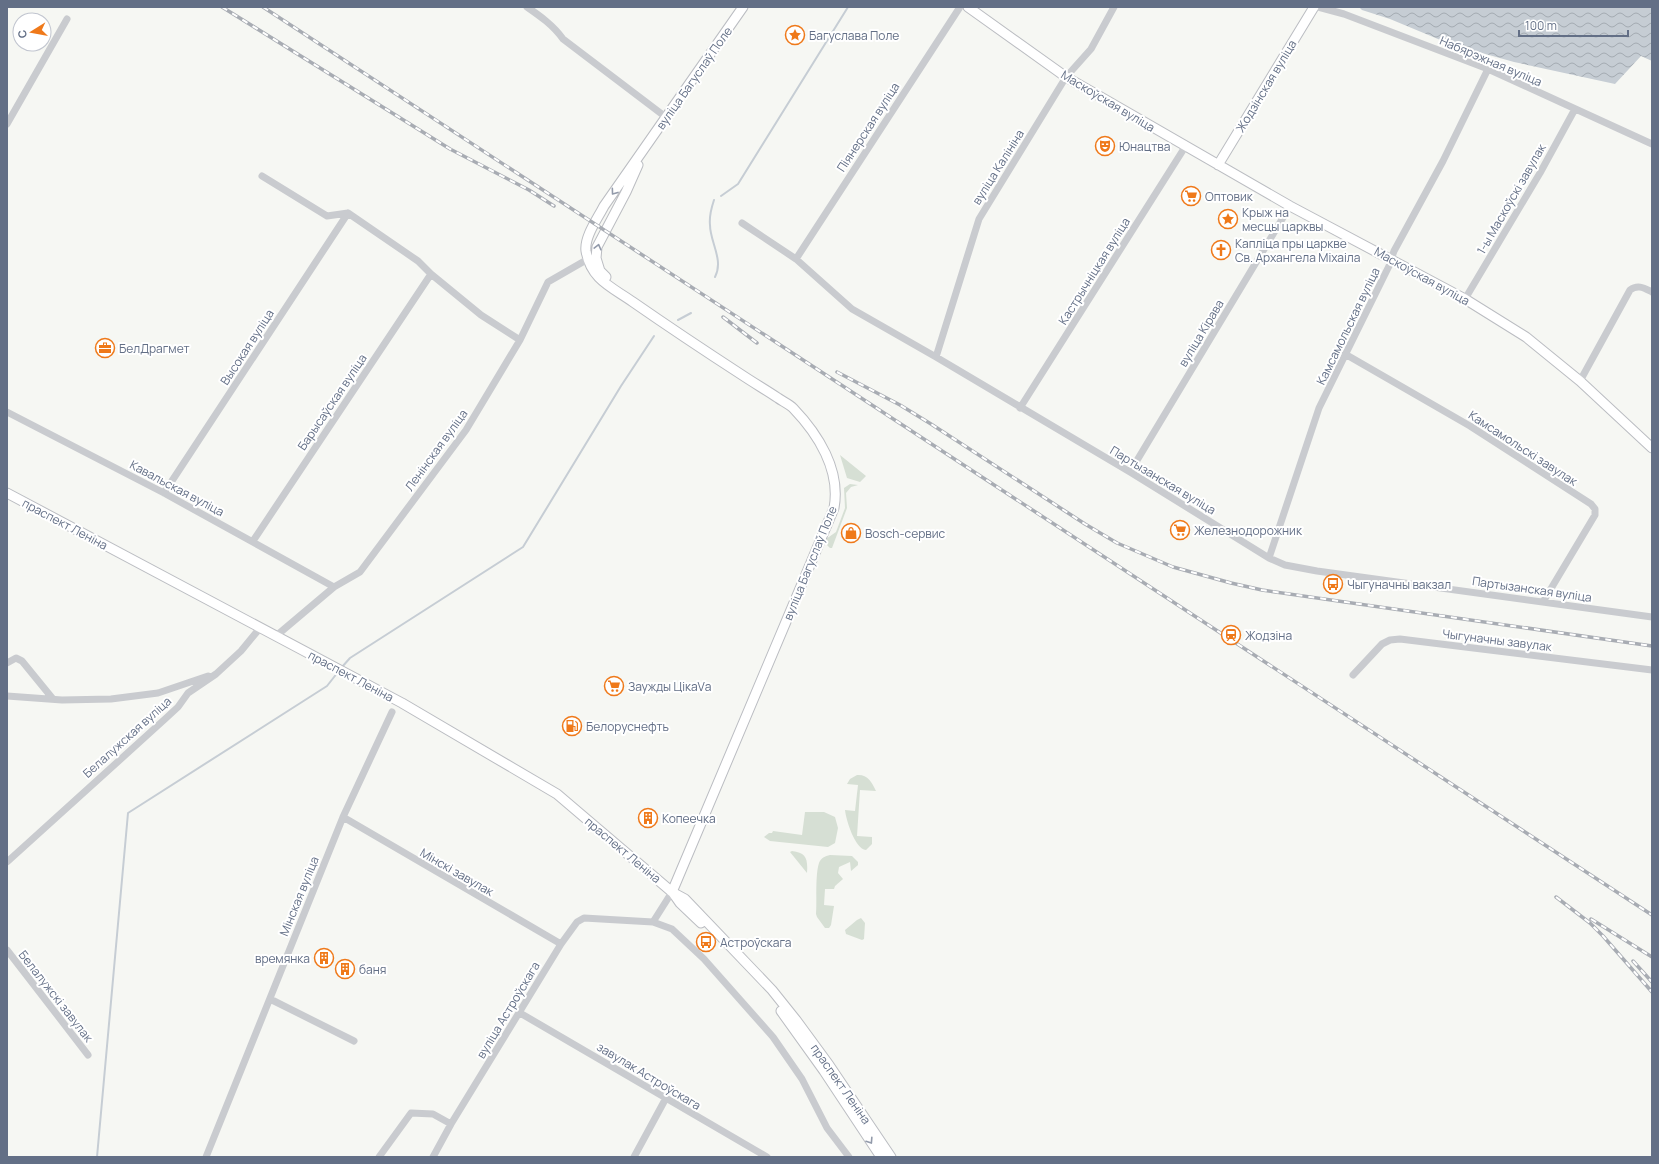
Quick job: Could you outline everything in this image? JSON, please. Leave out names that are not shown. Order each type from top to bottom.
[{"type":"main road","name":"вуліца Багуслаў Поле","points":[[672,892],[834,508],[836,495],[835,481],[828,458],[812,431],[792,407],[682,337],[619,292],[604,284],[596,275],[588,259],[586,249],[589,232],[604,206],[743,7]]},
{"type":"main road","name":"Маскоўская вуліца","points":[[968,7],[1066,77],[1290,206],[1465,299],[1526,337],[1580,382],[1652,448]]},
{"type":"main road","name":"Жодзінская вуліца","points":[[1218,165],[1314,7]]},
{"type":"main road","name":"вуліца Багуслаў Поле","points":[[619,292],[600,271],[596,258],[597,247],[626,192],[644,149]]},
{"type":"main road","name":"праспект Леніна","points":[[7,493],[402,703],[556,794],[672,892],[685,899],[772,990],[829,1065],[891,1157]]},
{"type":"main road","name":"праспект Леніна","points":[[672,892],[680,903],[710,932],[774,1001],[824,1071],[881,1157]]},
{"type":"street","points":[[526,7],[544,19],[558,31],[563,38],[666,118]]},
{"type":"street","name":"Піянерская вуліца","points":[[796,259],[960,7]]},
{"type":"street","name":"вуліца Калініна","points":[[936,357],[979,219],[1066,77],[1091,49],[1114,7]]},
{"type":"street","name":"Набярэжная вуліца","points":[[1318,7],[1344,14],[1488,69],[1652,144]]},
{"type":"street","points":[[7,124],[67,19]]},
{"type":"street","name":"Камсамольская вуліца","points":[[1269,558],[1319,408],[1392,260],[1394,251],[1442,161],[1488,69]]},
{"type":"street","name":"1-ы Маскоўскі завулак","points":[[1465,299],[1575,110]]},
{"type":"street","name":"Кастрычніцкая вуліца","points":[[1020,408],[1185,146]]},
{"type":"street","points":[[262,176],[327,216],[348,213],[418,261],[431,274],[482,315],[520,340]]},
{"type":"street","name":"вуліца Кірава","points":[[1130,472],[1290,206]]},
{"type":"street","name":"Высокая вуліца","points":[[164,493],[348,213]]},
{"type":"street","name":"Партызанская вуліца","points":[[742,223],[796,259],[852,309],[1130,472],[1269,558],[1285,565],[1316,571],[1652,617]]},
{"type":"street","name":"Ленінская вуліца","points":[[276,636],[334,587],[360,572],[466,430],[520,340],[548,282],[588,259]]},
{"type":"street","name":"Барысаўская вуліца","points":[[253,541],[431,274]]},
{"type":"street","points":[[1580,382],[1630,290],[1635,286],[1641,286],[1652,292]]},
{"type":"street","name":"Камсамольскі завулак","points":[[1345,354],[1470,426],[1591,504],[1595,509],[1595,515],[1543,602]]},
{"type":"street","name":"Кавальская вуліца","points":[[7,412],[164,493],[334,587]]},
{"type":"street","name":"Белалужская вуліца","points":[[7,862],[178,707],[188,693],[216,674],[241,650],[260,628]]},
{"type":"street","name":"Чыгуначны завулак","points":[[1353,675],[1382,644],[1390,640],[1400,639],[1652,670]]},
{"type":"street","points":[[7,663],[16,658],[22,661],[53,699]]},
{"type":"street","points":[[7,696],[62,700],[111,699],[158,693],[216,674]]},
{"type":"street","name":"Мінская вуліца","points":[[206,1157],[343,817],[392,712]]},
{"type":"street","name":"Мінскі завулак","points":[[343,817],[561,944]]},
{"type":"street","points":[[672,892],[653,922],[672,929],[704,959],[773,1037],[802,1080],[827,1128],[849,1157]]},
{"type":"street","name":"вуліца Астроўскага","points":[[433,1157],[451,1124],[561,944],[577,922],[584,918],[653,922]]},
{"type":"street","name":"Белалужскі завулак","points":[[7,950],[88,1055]]},
{"type":"street","points":[[270,999],[354,1041]]},
{"type":"street","name":"завулак Астроўскага","points":[[520,1013],[766,1157]]},
{"type":"street","points":[[634,1157],[666,1098]]},
{"type":"street","points":[[380,1157],[411,1113],[433,1114],[451,1124]]},
{"type":"shaded area","points":[[840,455],[866,476],[860,482],[847,478]]},
{"type":"shaded area","points":[[850,484],[858,485],[851,487],[846,493],[847,508],[832,548],[830,548],[827,545],[826,539],[836,532],[845,508],[844,488]]},
{"type":"shaded area","points":[[857,775],[864,776],[869,779],[876,791],[860,790],[857,836],[872,837],[872,844],[866,850],[858,845],[855,840],[849,827],[845,810],[855,811],[858,785],[847,784],[850,779]]},
{"type":"shaded area","points":[[805,812],[824,812],[835,817],[838,828],[835,843],[828,847],[770,841],[764,837],[773,831],[802,835]]},
{"type":"shaded area","points":[[790,852],[800,853],[805,857],[807,873]]},
{"type":"shaded area","points":[[826,856],[852,856],[858,862],[858,865],[851,871],[850,862],[839,867],[838,873],[843,879],[835,886],[834,889],[825,889],[824,905],[834,906],[831,925],[829,928],[825,928],[816,914],[817,874],[820,861]]},
{"type":"shaded area","points":[[861,918],[865,923],[864,939],[862,940],[846,934],[845,930]]},
{"type":"water","points":[[1359,7],[1652,7],[1652,61],[1641,56],[1615,84],[1514,62],[1450,44],[1390,19],[1362,10]]},
{"type":"waterway","points":[[721,196],[738,184],[848,7]]},
{"type":"waterway","points":[[714,200],[710,212],[710,222],[718,264],[715,277]]},
{"type":"waterway","points":[[678,320],[691,313]]},
{"type":"waterway","points":[[342,667],[350,658],[523,547],[621,386],[654,336]]},
{"type":"waterway","points":[[97,1157],[128,813],[327,686],[338,672]]},
{"type":"railway","points":[[222,7],[450,149],[529,190],[554,206]]},
{"type":"railway","points":[[263,7],[1652,915]]},
{"type":"railway","points":[[723,317],[757,343]]},
{"type":"railway","points":[[837,372],[900,405],[1117,543],[1173,567],[1262,590],[1652,646]]},
{"type":"railway","points":[[1556,897],[1590,923],[1652,992]]},
{"type":"railway","points":[[1591,919],[1652,957]]},
{"type":"railway","points":[[1633,961],[1652,982]]},
{"type":"place","name":"Багуслава Поле","points":[[795,35]]},
{"type":"place","name":"Юнацтва","points":[[1105,146]]},
{"type":"place","name":"Оптовик","points":[[1191,196]]},
{"type":"place","name":"Крыж на месцы царквы","points":[[1228,219]]},
{"type":"place","name":"Капліца пры царкве Св. Архангела Міхаіла","points":[[1221,250]]},
{"type":"place","name":"БелДрагмет","points":[[105,348]]},
{"type":"place","name":"Железнодорожник","points":[[1180,530]]},
{"type":"place","name":"Bosch-сервис","points":[[851,533]]},
{"type":"place","name":"Чыгуначны вакзал","points":[[1333,584]]},
{"type":"place","name":"Жодзіна","points":[[1231,635]]},
{"type":"place","name":"Заужды ЦікаVа","points":[[614,686]]},
{"type":"place","name":"Белоруснефть","points":[[572,726]]},
{"type":"place","name":"Копеечка","points":[[648,818]]},
{"type":"place","name":"Астроўскага","points":[[706,942]]},
{"type":"place","name":"времянка","points":[[324,958]]},
{"type":"place","name":"баня","points":[[345,969]]}]
